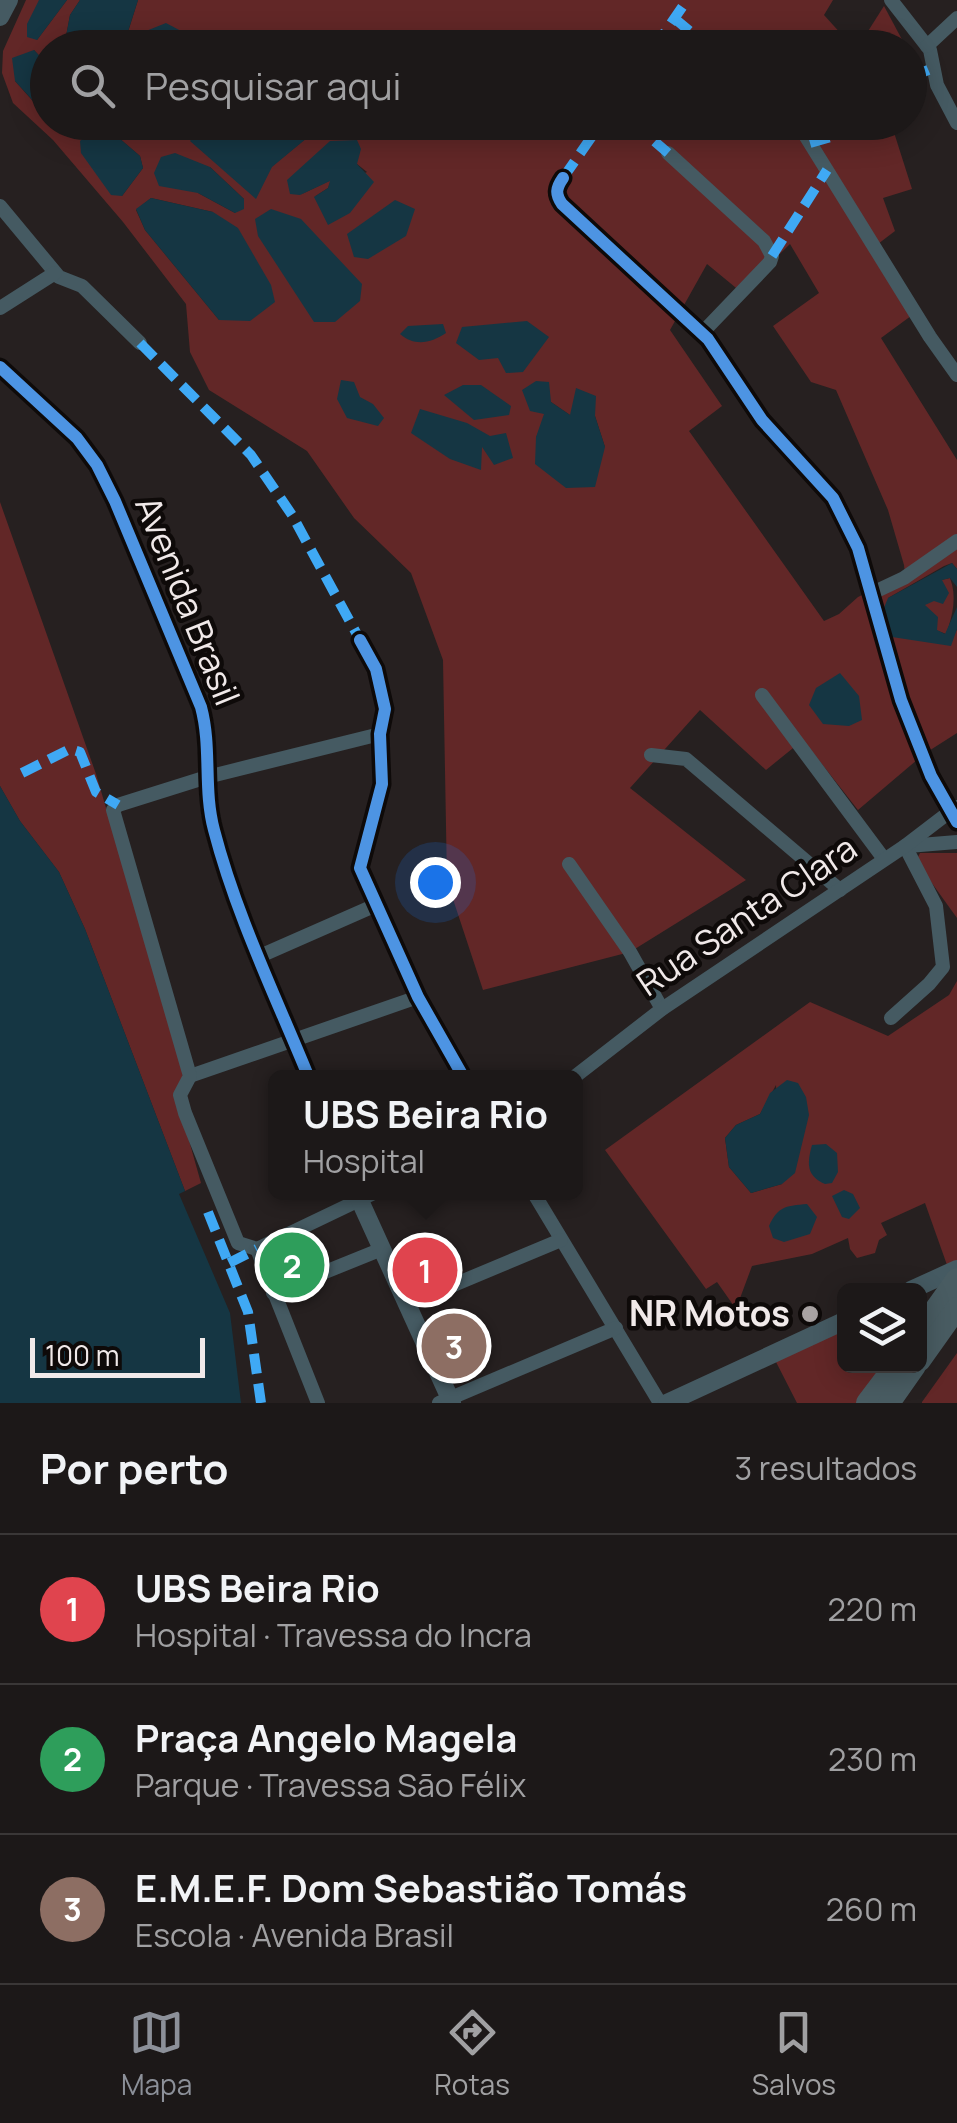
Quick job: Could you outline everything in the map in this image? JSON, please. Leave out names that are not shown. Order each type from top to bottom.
[{"type":"main road","points":[[927,1323],[955,1288]]},
{"type":"main road","points":[[927,1334],[955,1288]]},
{"type":"main road","points":[[867,1403],[900,1373]]},
{"type":"main road","points":[[889,1403],[904,1373]]},
{"type":"street","points":[[0,18],[9,0]]},
{"type":"street","points":[[890,0],[913,30]]},
{"type":"street","points":[[927,45],[957,18]]},
{"type":"street","points":[[927,48],[937,85],[957,123]]},
{"type":"street","points":[[808,140],[957,375]]},
{"type":"street","points":[[668,154],[764,241],[772,256],[702,333]]},
{"type":"street","points":[[563,178],[557,187],[562,204],[702,333],[732,371],[762,420],[833,498],[858,548],[900,700],[931,776],[955,813]]},
{"type":"street","points":[[0,206],[56,273],[82,286],[140,343]]},
{"type":"street","points":[[0,308],[56,273]]},
{"type":"street","name":"Avenida Brasil","points":[[0,368],[77,438],[115,500],[200,707],[207,730],[207,777],[214,829],[306,1070]]},
{"type":"street","points":[[870,594],[904,578],[957,542]]},
{"type":"street","points":[[360,640],[376,669],[385,709],[380,734],[382,784],[360,868],[418,997],[459,1070]]},
{"type":"street","points":[[762,695],[884,858]]},
{"type":"street","points":[[190,1076],[113,810],[118,804],[207,777],[380,734]]},
{"type":"street","points":[[652,755],[686,759],[840,890]]},
{"type":"street","name":"Rua Santa Clara","points":[[583,1070],[662,1009],[955,813]]},
{"type":"street","points":[[891,1018],[930,984],[943,967],[936,906],[904,846],[957,842]]},
{"type":"street","points":[[569,864],[630,952],[662,1009]]},
{"type":"street","points":[[260,956],[376,905]]},
{"type":"street","points":[[354,1200],[257,1249],[238,1243],[180,1095],[190,1076],[418,997]]},
{"type":"street","points":[[366,1200],[382,1249],[447,1401],[616,1328]]},
{"type":"street","points":[[538,1200],[660,1403]]},
{"type":"street","points":[[408,1304],[561,1240]]},
{"type":"street","points":[[257,1249],[318,1403]]},
{"type":"street","points":[[273,1293],[382,1249]]},
{"type":"street","points":[[927,1288],[955,1288]]},
{"type":"street","points":[[668,1403],[837,1324]]},
{"type":"shaded area","points":[[26,0],[39,0],[38,30],[30,30],[30,57],[15,81],[30,98],[30,119],[13,103],[2,73],[3,51]]},
{"type":"shaded area","points":[[67,0],[80,0],[70,15],[67,30],[44,30]]},
{"type":"shaded area","points":[[138,0],[833,0],[824,15],[838,30],[129,30]]},
{"type":"shaded area","points":[[884,6],[897,30],[869,30]]},
{"type":"shaded area","points":[[53,140],[108,140],[122,196],[143,168],[140,156],[121,140],[192,140],[221,164],[271,167],[304,140],[896,140],[912,189],[883,198],[895,231],[874,247],[915,313],[881,338],[957,460],[957,569],[952,563],[944,566],[888,598],[892,636],[950,645],[957,629],[957,733],[924,754],[858,810],[803,740],[766,770],[700,710],[630,788],[746,880],[630,952],[483,990],[447,881],[443,660],[411,573],[354,518],[307,451],[209,390],[190,352],[186,304]],"holes":[[[357,164],[367,172],[314,197],[328,188],[331,180],[300,195]],[[210,167],[244,199],[235,213],[198,193]],[[151,198],[213,212],[219,320],[145,230],[136,210]],[[790,244],[819,293],[773,326],[811,382],[836,390],[888,510],[904,565],[905,574],[858,597],[824,621],[689,431],[722,406],[670,330],[707,264],[741,292]],[[551,402],[570,415],[595,416],[605,447],[536,438]]]},
{"type":"shaded area","points":[[0,502],[96,774],[183,1069],[181,1112],[201,1183],[185,1191],[85,929],[59,872],[20,821],[0,786]]},
{"type":"shaded area","points":[[950,578],[953,606],[946,634],[936,630],[924,604],[934,600],[941,580]]},
{"type":"shaded area","points":[[920,853],[957,853],[957,918],[916,861]]},
{"type":"shaded area","points":[[957,981],[957,1261],[947,1265],[925,1203],[881,1223],[887,1235],[879,1240],[875,1253],[857,1258],[848,1238],[812,1254],[752,1266],[736,1309],[717,1282],[706,1289],[605,1150],[810,1002],[888,1036],[949,995]],"holes":[[[776,1085],[782,1184],[751,1193],[729,1167],[725,1138],[736,1125],[760,1114]]]},
{"type":"shaded area","points":[[304,1233],[320,1269],[276,1288],[265,1260],[269,1258],[267,1252]]},
{"type":"shaded area","points":[[837,1331],[837,1373],[879,1373],[857,1403],[797,1403],[775,1360]]},
{"type":"shaded area","points":[[957,1353],[957,1403],[922,1403],[922,1402]]},
{"type":"water","points":[[39,0],[67,0],[44,30],[30,30],[30,38],[27,24]]},
{"type":"water","points":[[80,0],[138,0],[128,30],[67,30],[70,15]]},
{"type":"water","points":[[166,23],[179,30],[148,30]]},
{"type":"water","points":[[30,51],[30,97],[15,81],[12,58]]},
{"type":"water","points":[[121,140],[140,156],[143,168],[122,196],[111,195],[81,153],[80,141]]},
{"type":"water","points":[[305,140],[272,167],[256,199],[190,141]]},
{"type":"water","points":[[357,140],[361,149],[357,164],[374,182],[350,213],[328,225],[314,197],[328,188],[330,181],[300,195],[290,194],[287,180],[330,141]]},
{"type":"water","points":[[175,153],[210,167],[244,199],[244,209],[235,213],[198,193],[159,186],[154,173],[161,157]]},
{"type":"water","points":[[151,198],[213,212],[238,228],[271,285],[275,302],[250,321],[219,320],[145,230],[136,209]]},
{"type":"water","points":[[395,200],[415,209],[406,236],[368,259],[354,257],[347,234]]},
{"type":"water","points":[[271,209],[301,219],[362,284],[360,301],[335,322],[314,322],[258,236],[255,219]]},
{"type":"water","points":[[527,321],[549,337],[523,372],[506,373],[498,358],[479,360],[456,343],[462,327]]},
{"type":"water","points":[[443,324],[446,333],[429,341],[411,341],[400,334],[408,326]]},
{"type":"water","points":[[341,380],[354,382],[360,397],[373,404],[384,418],[378,426],[347,418],[337,399]]},
{"type":"water","points":[[536,381],[549,382],[551,402],[570,415],[576,388],[596,396],[595,416],[605,447],[595,487],[566,488],[535,464],[536,437],[544,414],[530,411],[522,390]]},
{"type":"water","points":[[463,385],[481,385],[511,406],[509,415],[474,420],[444,395]]},
{"type":"water","points":[[420,409],[467,423],[490,436],[506,433],[513,458],[494,465],[482,447],[481,470],[450,459],[411,433]]},
{"type":"water","points":[[952,563],[957,569],[957,587],[950,578],[942,580],[949,593],[943,604],[934,601],[925,605],[938,617],[937,630],[945,634],[957,607],[957,629],[951,646],[892,637],[883,610],[888,598]]},
{"type":"water","points":[[840,673],[859,696],[862,720],[849,726],[823,724],[809,705],[816,688]]},
{"type":"water","points":[[0,786],[20,821],[59,872],[85,929],[185,1191],[179,1194],[230,1313],[241,1403],[0,1403]]},
{"type":"water","points":[[787,1080],[798,1083],[806,1097],[809,1115],[795,1173],[782,1184],[751,1193],[729,1167],[725,1138],[736,1125],[760,1114],[770,1093]]},
{"type":"water","points":[[826,1144],[837,1153],[838,1172],[832,1183],[825,1184],[814,1177],[809,1163],[812,1145]]},
{"type":"water","points":[[844,1190],[853,1194],[860,1208],[849,1219],[842,1217],[832,1196]]},
{"type":"water","points":[[807,1204],[817,1217],[810,1234],[784,1242],[773,1238],[769,1226],[779,1211]]},
{"type":"marked path","points":[[666,30],[687,0]]},
{"type":"marked path","points":[[674,18],[688,30]]},
{"type":"marked path","points":[[927,71],[935,67]]},
{"type":"marked path","points":[[563,178],[589,140]]},
{"type":"marked path","points":[[653,140],[668,153]]},
{"type":"marked path","points":[[810,143],[820,140]]},
{"type":"marked path","points":[[772,256],[827,170]]},
{"type":"marked path","points":[[140,343],[251,455],[292,515],[360,640]]},
{"type":"marked path","points":[[22,773],[70,749],[80,752],[96,792],[118,805]]},
{"type":"marked path","points":[[208,1212],[248,1312],[261,1403]]},
{"type":"marked path","points":[[229,1263],[257,1249]]},
{"type":"cycle path","points":[[563,178],[557,191],[562,204],[708,339],[762,420],[833,498],[858,548],[901,700],[931,776],[957,822]]},
{"type":"cycle path","points":[[0,367],[77,438],[97,465],[115,501],[201,707],[211,815],[223,862],[306,1070]]},
{"type":"cycle path","points":[[360,640],[376,669],[385,709],[380,734],[382,784],[360,868],[418,997],[459,1070]]},
{"type":"place","name":"Praça Angelo Magela","points":[[292,1265]]},
{"type":"place","name":"UBS Beira Rio","points":[[425,1270]]},
{"type":"place","name":"NR Motos","points":[[810,1314]]},
{"type":"place","name":"E.M.E.F. Dom Sebastião Tomás","points":[[454,1346]]}]
